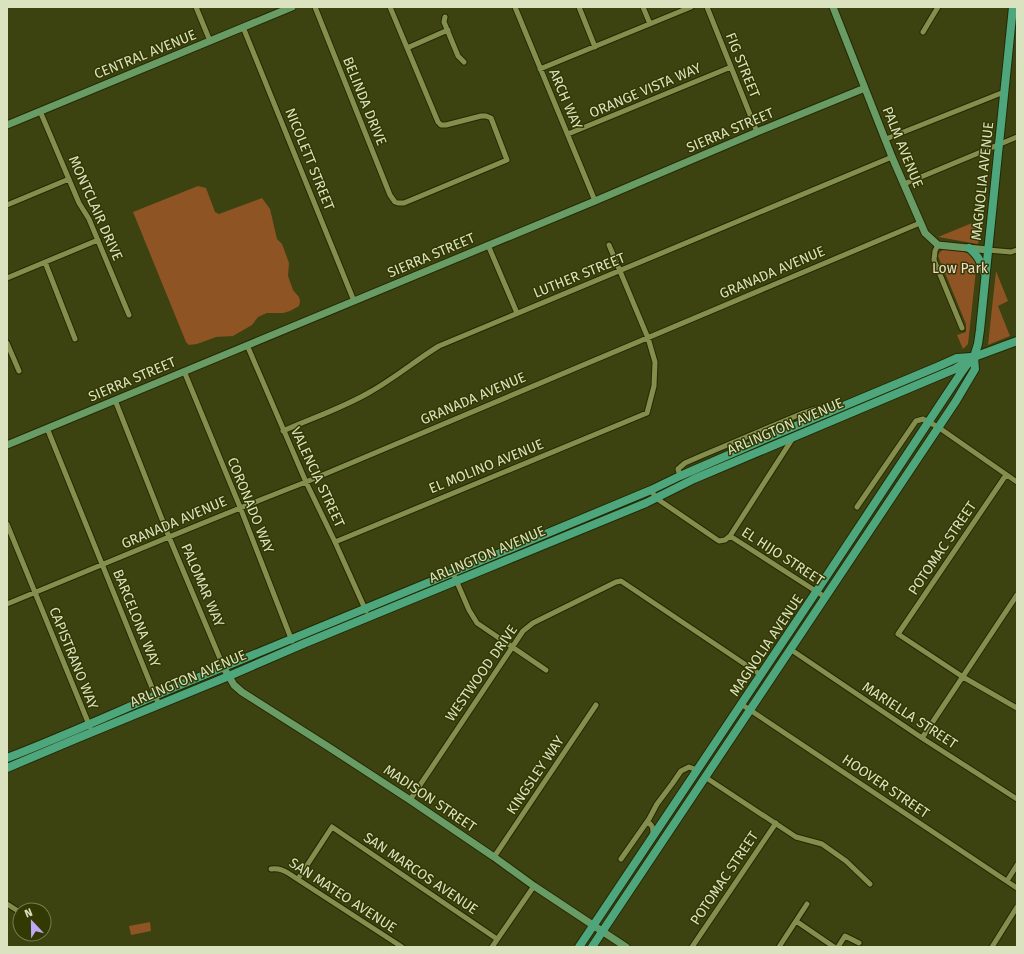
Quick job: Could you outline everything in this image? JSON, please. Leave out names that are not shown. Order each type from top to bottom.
[{"type":"main road","name":"MAGNOLIA AVENUE","points":[[579,947],[951,387],[974,357],[980,330],[1004,92],[1014,20],[1012,7]]},
{"type":"main road","points":[[969,248],[979,259],[986,277]]},
{"type":"main road","name":"ARLINGTON AVENUE","points":[[7,768],[155,696],[224,668],[369,617],[457,581],[656,498],[694,479],[954,369],[974,357],[1017,341]]},
{"type":"main road","name":"MAGNOLIA AVENUE","points":[[592,947],[956,401],[975,368],[974,357]]},
{"type":"main road","name":"ARLINGTON AVENUE","points":[[7,758],[159,705],[229,676],[365,609],[651,490],[767,438],[957,358],[974,357]]},
{"type":"main road","points":[[942,374],[948,378],[951,387]]},
{"type":"street","points":[[196,7],[210,41]]},
{"type":"street","name":"CENTRAL AVENUE","points":[[7,125],[292,7]]},
{"type":"street","name":"BELINDA DRIVE","points":[[315,7],[390,195],[395,202],[398,203],[404,202],[507,160],[491,118],[481,116],[446,125],[442,125],[438,122],[407,48]]},
{"type":"street","points":[[390,7],[407,48],[448,30]]},
{"type":"street","name":"ARCH WAY","points":[[515,7],[595,201]]},
{"type":"street","points":[[579,7],[595,47]]},
{"type":"street","points":[[643,7],[650,24]]},
{"type":"street","points":[[540,69],[691,7]]},
{"type":"street","name":"FIG STREET","points":[[707,7],[757,132]]},
{"type":"street","name":"PALM AVENUE","points":[[833,7],[892,157],[920,223],[925,233],[938,245]]},
{"type":"street","points":[[923,32],[938,7]]},
{"type":"street","points":[[445,17],[444,22],[458,56],[464,62]]},
{"type":"street","name":"NICOLETT STREET","points":[[243,27],[354,301]]},
{"type":"street","name":"ORANGE VISTA WAY","points":[[568,134],[731,67]]},
{"type":"street","name":"SIERRA STREET","points":[[7,445],[865,88]]},
{"type":"street","points":[[886,140],[1004,92]]},
{"type":"street","name":"MONTCLAIR DRIVE","points":[[40,111],[79,203],[89,219],[130,315]]},
{"type":"street","points":[[904,184],[1017,137]]},
{"type":"street","name":"LUTHER STREET","points":[[283,431],[352,402],[369,393],[385,384],[439,346],[892,157]]},
{"type":"street","points":[[7,205],[69,179]]},
{"type":"street","name":"GRANADA AVENUE","points":[[34,593],[240,507],[306,482],[920,223]]},
{"type":"street","points":[[7,278],[98,240]]},
{"type":"street","points":[[488,245],[517,313]]},
{"type":"street","points":[[609,245],[648,338]]},
{"type":"street","points":[[962,328],[934,260],[935,251],[938,245],[1011,252],[1017,250]]},
{"type":"street","points":[[45,262],[75,339]]},
{"type":"street","name":"EL MOLINO AVENUE","points":[[335,542],[647,413],[654,386],[655,362],[648,338]]},
{"type":"street","points":[[7,343],[19,371]]},
{"type":"street","name":"VALENCIA STREET","points":[[247,345],[283,431],[369,617]]},
{"type":"street","name":"CORONADO WAY","points":[[184,371],[240,507],[293,644]]},
{"type":"street","name":"PALOMAR WAY","points":[[115,400],[224,668]]},
{"type":"street","points":[[680,476],[678,468],[685,463],[803,413],[815,409],[831,411]]},
{"type":"street","points":[[858,507],[916,421],[923,419],[938,427],[1017,482]]},
{"type":"street","name":"BARCELONA WAY","points":[[47,428],[159,705]]},
{"type":"street","points":[[764,429],[767,438]]},
{"type":"street","points":[[730,536],[793,437]]},
{"type":"street","name":"POTOMAC STREET","points":[[963,677],[898,634],[1006,475]]},
{"type":"street","name":"EL HIJO STREET","points":[[651,490],[656,498],[719,541],[725,540],[730,536],[825,597]]},
{"type":"street","name":"CAPISTRANO WAY","points":[[7,524],[90,728]]},
{"type":"street","points":[[453,573],[469,610],[477,623],[546,670]]},
{"type":"street","name":"WESTWOOD DRIVE","points":[[410,800],[523,631],[533,623],[616,582],[621,581],[761,674]]},
{"type":"street","points":[[7,604],[34,593]]},
{"type":"street","points":[[922,738],[1017,595]]},
{"type":"street","name":"MARIELLA STREET","points":[[790,649],[922,738],[1017,799]]},
{"type":"street","name":"MADISON STREET","points":[[224,668],[234,685],[242,692],[410,800],[534,886],[626,947]]},
{"type":"street","points":[[963,677],[1017,708]]},
{"type":"street","name":"HOOVER STREET","points":[[741,704],[1017,888]]},
{"type":"street","name":"KINGSLEY WAY","points":[[494,857],[596,705]]},
{"type":"street","points":[[621,859],[647,822],[657,804],[681,771],[689,767],[697,770]]},
{"type":"street","points":[[705,777],[796,837],[822,844],[846,861],[870,884]]},
{"type":"street","points":[[647,822],[653,827],[653,836]]},
{"type":"street","name":"POTOMAC STREET","points":[[692,947],[776,823]]},
{"type":"street","name":"SAN MARCOS AVENUE","points":[[298,879],[332,827],[497,939]]},
{"type":"street","points":[[1007,881],[1017,865]]},
{"type":"street","name":"SAN MATEO AVENUE","points":[[271,869],[281,868],[402,947]]},
{"type":"street","points":[[492,947],[534,886]]},
{"type":"street","points":[[778,947],[807,904]]},
{"type":"street","points":[[992,947],[1017,907]]},
{"type":"street","points":[[796,921],[834,947]]},
{"type":"street","points":[[838,947],[845,936],[859,943]]},
{"type":"green space","points":[[198,186],[206,188],[215,212],[219,214],[262,198],[270,209],[277,239],[282,244],[289,263],[288,276],[293,290],[299,297],[300,301],[299,306],[290,311],[283,313],[267,313],[258,317],[252,325],[233,336],[216,337],[197,344],[189,345],[186,342],[133,212]]},
{"type":"green space","name":"Low Park","points":[[982,219],[978,244],[938,237]]},
{"type":"green space","name":"Low Park","points":[[944,249],[967,253],[974,257],[977,261],[968,344],[963,349],[957,335],[966,332],[966,324],[938,256]]},
{"type":"green space","name":"Low Park","points":[[996,271],[1008,301],[998,306],[1010,336],[988,345]]},
{"type":"green space","points":[[150,922],[151,931],[131,935],[129,926]]}]
